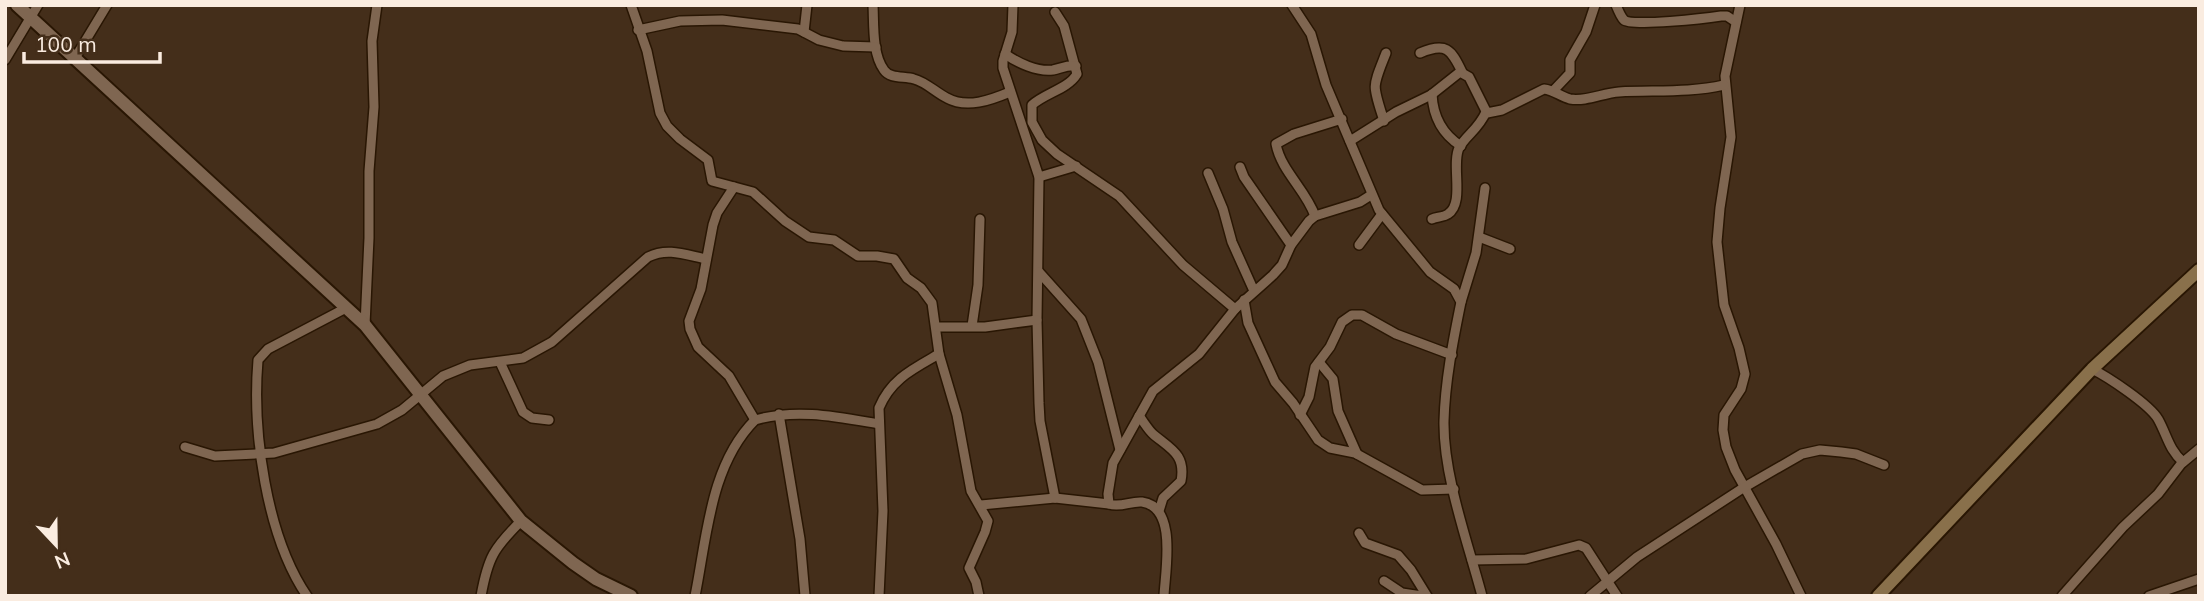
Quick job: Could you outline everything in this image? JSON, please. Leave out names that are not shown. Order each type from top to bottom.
[{"type":"main road","points":[[1878,596],[2092,369],[2199,270]]},
{"type":"street","points":[[17,5],[365,325],[522,521],[573,564],[631,596]]},
{"type":"street","points":[[5,60],[38,5]]},
{"type":"street","points":[[75,58],[107,5]]},
{"type":"street","points":[[631,5],[647,51],[660,113],[667,126],[690,149],[708,160],[712,181],[753,192],[785,221],[808,237],[834,240],[858,256],[894,259],[908,278],[929,297],[934,308],[939,354],[957,415],[971,491],[981,505],[988,526],[969,568],[979,596]]},
{"type":"street","points":[[804,32],[807,5]]},
{"type":"street","points":[[873,5],[876,47],[882,67],[891,76],[916,79],[953,100],[985,101],[1010,92]]},
{"type":"street","points":[[1013,5],[1012,32],[1003,68],[1039,177],[1037,320],[1040,421],[1055,498]]},
{"type":"street","points":[[1292,5],[1311,34],[1326,85],[1371,195],[1382,214],[1430,272],[1454,289],[1461,302]]},
{"type":"street","points":[[1553,91],[1570,73],[1570,61],[1586,32],[1595,5]]},
{"type":"street","points":[[1616,5],[1623,20],[1635,23],[1721,16],[1727,16],[1736,22]]},
{"type":"street","points":[[1740,5],[1724,85],[1731,136],[1717,242],[1724,305],[1742,355],[1745,374],[1741,389],[1724,415],[1723,430],[1726,447],[1743,488],[1776,544],[1801,596]]},
{"type":"street","points":[[365,325],[369,171],[374,107],[372,41],[376,7]]},
{"type":"street","points":[[1055,12],[1063,26],[1077,74],[1074,80],[1032,105],[1032,122],[1042,140],[1119,196],[1183,265],[1235,309]]},
{"type":"street","points":[[638,30],[695,19],[786,27],[842,46],[876,47]]},
{"type":"street","points":[[1420,53],[1432,48],[1445,48],[1454,56],[1462,72],[1469,77],[1486,112]]},
{"type":"street","points":[[1384,121],[1374,87],[1386,52]]},
{"type":"street","points":[[1005,54],[1022,64],[1047,70],[1076,66]]},
{"type":"street","points":[[1350,141],[1432,94],[1462,72]]},
{"type":"street","points":[[1486,112],[1502,110],[1544,89],[1569,99],[1580,99],[1618,92],[1703,90],[1724,85]]},
{"type":"street","points":[[1432,94],[1432,103],[1440,126],[1448,137],[1461,146]]},
{"type":"street","points":[[1432,219],[1448,214],[1454,206],[1457,155],[1486,112]]},
{"type":"street","points":[[1315,216],[1312,207],[1285,167],[1276,144],[1294,134],[1342,119]]},
{"type":"street","points":[[1039,177],[1076,166]]},
{"type":"street","points":[[1240,167],[1244,177],[1291,245]]},
{"type":"street","points":[[1208,173],[1223,209],[1232,242],[1254,291]]},
{"type":"street","points":[[734,187],[717,213],[701,289],[689,321],[693,338],[705,354],[729,376],[755,420]]},
{"type":"street","points":[[1482,596],[1448,462],[1444,421],[1461,302],[1479,237],[1485,188]]},
{"type":"street","points":[[1109,504],[1111,470],[1153,391],[1199,354],[1235,309],[1282,265],[1291,245],[1315,216],[1360,202],[1371,195]]},
{"type":"street","points":[[1359,246],[1382,214]]},
{"type":"street","points":[[972,327],[978,293],[980,219]]},
{"type":"street","points":[[1479,237],[1510,249]]},
{"type":"street","points":[[185,447],[215,456],[259,455],[287,451],[377,424],[391,418],[443,376],[461,367],[523,358],[552,342],[648,257],[667,251],[706,259]]},
{"type":"street","points":[[1038,271],[1081,319],[1098,362],[1120,450]]},
{"type":"street","points":[[1244,300],[1248,323],[1275,382],[1323,444],[1357,454],[1422,489],[1454,489]]},
{"type":"street","points":[[307,596],[285,554],[259,455],[256,419],[257,360],[268,349],[346,308]]},
{"type":"street","points":[[1300,415],[1309,397],[1315,367],[1342,322],[1352,315],[1362,315],[1396,334],[1452,355]]},
{"type":"street","points":[[937,327],[972,327],[1037,320]]},
{"type":"street","points":[[879,596],[883,511],[879,408],[886,393],[898,380],[939,354]]},
{"type":"street","points":[[500,362],[523,412],[532,418],[549,420]]},
{"type":"street","points":[[1320,362],[1334,379],[1338,411],[1357,454]]},
{"type":"street","points":[[2092,369],[2151,409],[2169,447],[2183,462]]},
{"type":"street","points":[[779,414],[800,539],[805,596]]},
{"type":"street","points":[[695,596],[718,486],[738,443],[755,420],[779,414],[822,414],[879,424]]},
{"type":"street","points":[[1139,416],[1150,431],[1177,453],[1182,464],[1181,481],[1163,498],[1160,511],[1167,538],[1164,596]]},
{"type":"street","points":[[2062,596],[2123,527],[2158,494],[2183,462],[2199,449]]},
{"type":"street","points":[[1590,596],[1637,557],[1743,488],[1802,454],[1820,450],[1856,454],[1884,465]]},
{"type":"street","points":[[981,505],[1055,498],[1121,506],[1139,502],[1154,506],[1160,511]]},
{"type":"street","points":[[481,596],[489,560],[497,546],[522,521]]},
{"type":"street","points":[[1359,533],[1365,543],[1392,552],[1403,560],[1427,596]]},
{"type":"street","points":[[1472,560],[1525,559],[1579,545],[1586,548],[1617,596]]},
{"type":"street","points":[[2148,596],[2199,579]]},
{"type":"street","points":[[1384,581],[1402,593],[1422,596]]}]
